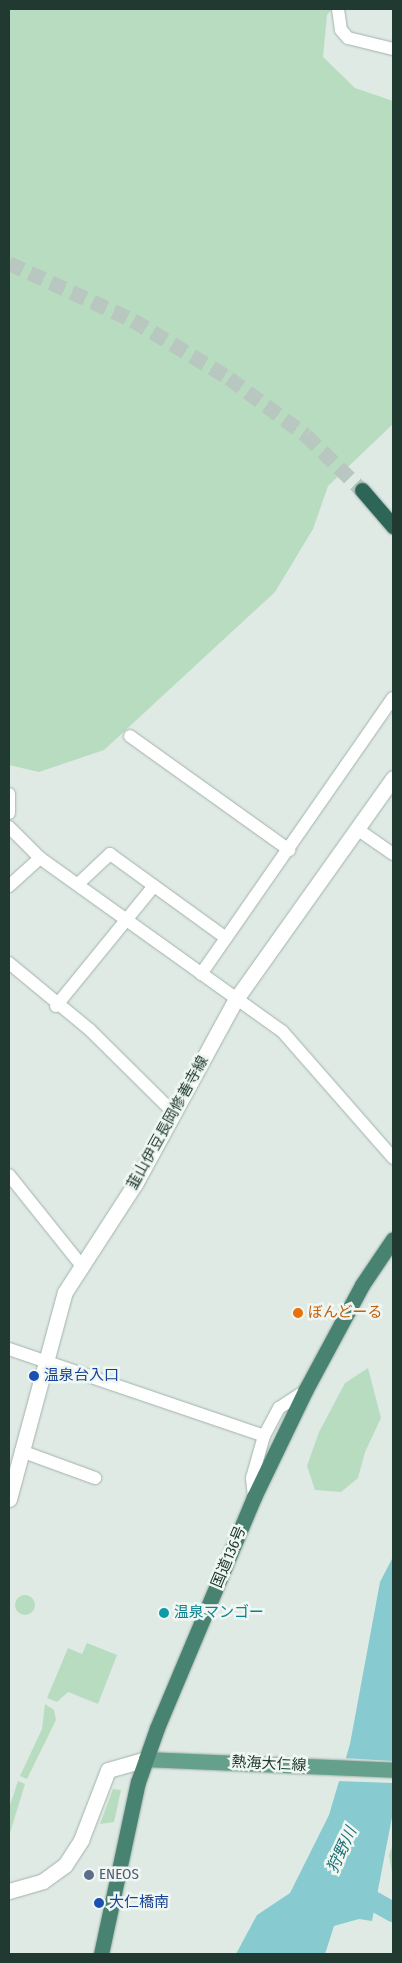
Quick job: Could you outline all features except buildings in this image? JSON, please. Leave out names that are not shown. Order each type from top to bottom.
[{"type":"highway","points":[[362,490],[393,526]]},
{"type":"highway","name":"国道136号","points":[[101,1954],[146,1759],[254,1497],[305,1391],[362,1285],[393,1239]]},
{"type":"main road","name":"韮山伊豆長岡修善寺線","points":[[9,1499],[43,1361],[60,1304],[174,1113],[236,999],[393,778]]},
{"type":"main road","name":"熱海大仁線","points":[[146,1759],[170,1758],[393,1770]]},
{"type":"main road","points":[[9,1891],[43,1881],[65,1865],[81,1840],[103,1778],[116,1765],[146,1759]]},
{"type":"street","points":[[338,9],[341,30],[348,38],[393,49]]},
{"type":"street","points":[[201,974],[393,698]]},
{"type":"street","points":[[130,736],[288,850]]},
{"type":"street","points":[[9,794],[9,813]]},
{"type":"street","points":[[9,827],[40,858],[282,1031],[393,1158]]},
{"type":"street","points":[[357,829],[393,854]]},
{"type":"street","points":[[78,884],[110,854],[226,938]]},
{"type":"street","points":[[9,886],[40,858]]},
{"type":"street","points":[[56,1006],[129,921],[154,886]]},
{"type":"street","points":[[9,963],[56,1006],[90,1030],[174,1113]]},
{"type":"street","points":[[9,1175],[82,1266]]},
{"type":"street","points":[[9,1349],[264,1436]]},
{"type":"street","points":[[254,1497],[252,1478],[264,1436],[279,1408],[305,1391]]},
{"type":"street","points":[[21,1451],[95,1478]]},
{"type":"green space","points":[[9,9],[332,9],[327,15],[323,57],[355,88],[393,101],[393,424],[328,486],[313,529],[275,592],[104,750],[39,772],[9,765]]},
{"type":"green space","points":[[368,1368],[381,1418],[365,1452],[358,1478],[341,1492],[315,1490],[307,1466],[319,1432],[345,1383]]},
{"type":"green space","points":[[21,1595],[29,1595],[35,1601],[35,1609],[29,1615],[21,1615],[15,1609],[15,1601]]},
{"type":"green space","points":[[87,1643],[117,1655],[98,1704],[68,1692],[57,1702],[47,1698],[68,1648],[82,1654]]},
{"type":"green space","points":[[45,1704],[54,1710],[56,1720],[27,1779],[20,1776],[42,1729]]},
{"type":"green space","points":[[18,1781],[25,1784],[9,1836],[9,1808]]},
{"type":"green space","points":[[113,1789],[121,1790],[114,1822],[100,1824]]},
{"type":"green space","points":[[393,1844],[393,1879],[389,1855]]},
{"type":"water","name":"狩野川","points":[[393,1557],[393,1812],[372,1921],[359,1919],[334,1926],[325,1954],[236,1954],[257,1915],[290,1893],[329,1815],[350,1744],[380,1582]]},
{"type":"pier","points":[[343,1758],[393,1761],[393,1783],[336,1781]]},
{"type":"waterway","points":[[352,1889],[393,1912]]},
{"type":"tunnel","points":[[9,263],[133,320],[229,378],[306,435],[362,490]]},
{"type":"place","name":"ぼんどーる","points":[[298,1313]]},
{"type":"place","name":"温泉台入口","points":[[34,1376]]},
{"type":"place","name":"温泉マンゴー","points":[[164,1613]]},
{"type":"place","name":"ENEOS","points":[[89,1875]]},
{"type":"place","name":"大仁橋南","points":[[99,1903]]}]
